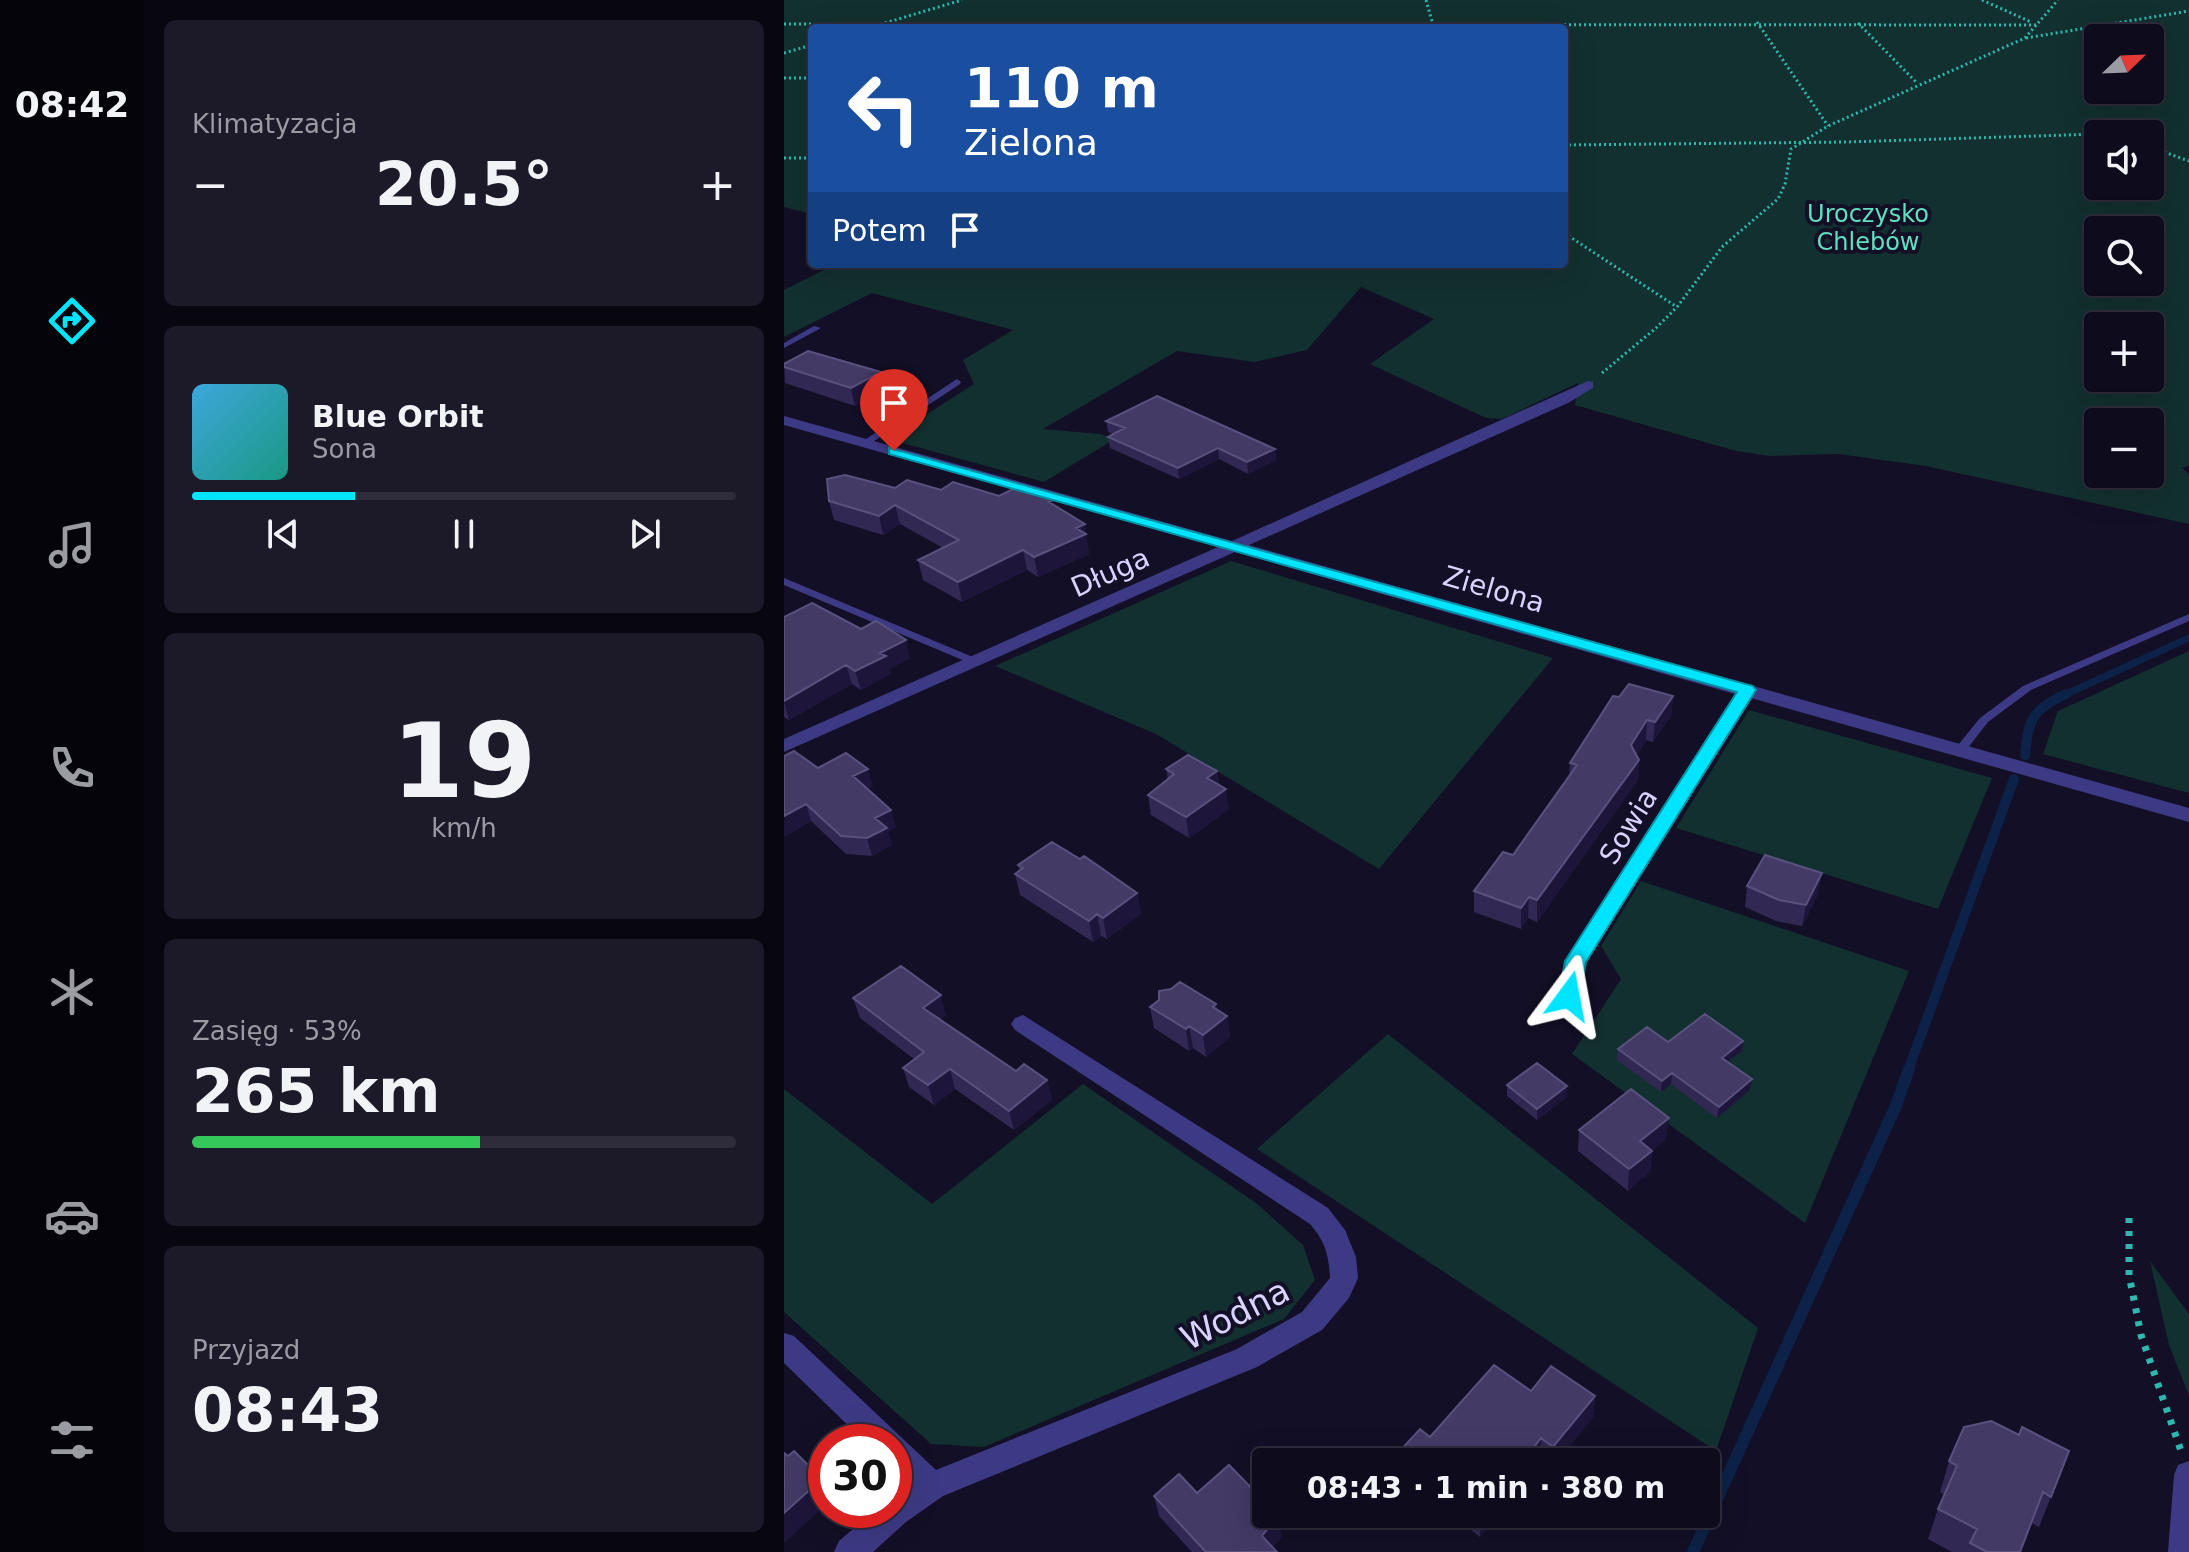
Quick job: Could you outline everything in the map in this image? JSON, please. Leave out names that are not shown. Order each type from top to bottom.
[{"type":"street","name":"Długa","points":[[784,746],[1240,546],[1563,400],[1588,385]]},
{"type":"street","name":"Zielona","points":[[784,420],[2189,815]]},
{"type":"street","name":"Sowia","points":[[1569,996],[1575,961],[1747,690]]},
{"type":"street","name":"Wodna","points":[[850,1552],[895,1512],[932,1486],[1247,1358],[1312,1321],[1339,1290],[1344,1278],[1343,1257],[1332,1230],[1319,1216],[1023,1024]]},
{"type":"street","points":[[784,1345],[867,1424]]},
{"type":"street","points":[[912,1467],[932,1486]]},
{"type":"street","points":[[2184,1552],[2189,1475]]},
{"type":"lane","points":[[784,346],[817,328]]},
{"type":"lane","points":[[865,443],[957,382]]},
{"type":"lane","points":[[784,581],[976,662]]},
{"type":"lane","points":[[1960,750],[1984,720],[2027,688],[2189,617]]},
{"type":"path","points":[[880,24],[962,0]]},
{"type":"path","points":[[1426,0],[1433,22]]},
{"type":"path","points":[[1982,0],[2036,25]]},
{"type":"path","points":[[2025,38],[2058,0]]},
{"type":"path","points":[[1588,385],[1677,307],[1722,247],[1778,199],[1785,184],[1791,149],[1800,142],[1917,83],[2025,38],[2189,11]]},
{"type":"path","points":[[1757,22],[1828,126]]},
{"type":"path","points":[[1062,24],[1858,22],[2036,25]]},
{"type":"path","points":[[1858,22],[1917,83]]},
{"type":"path","points":[[784,24],[808,24]]},
{"type":"path","points":[[784,53],[808,46]]},
{"type":"path","points":[[784,78],[808,78]]},
{"type":"path","points":[[1568,145],[2084,135]]},
{"type":"path","points":[[2164,152],[2189,161]]},
{"type":"path","points":[[784,158],[808,158]]},
{"type":"path","points":[[1568,236],[1677,307]]},
{"type":"path","points":[[2129,1218],[2129,1275],[2141,1335],[2189,1475]]},
{"type":"green space","name":"Uroczysko Chlebów","points":[[784,0],[2189,0],[2189,466],[2182,468],[2189,474],[2189,524],[1926,466],[1838,454],[1770,456],[1736,451],[1575,405],[1578,383],[1502,419],[1486,418],[1370,364],[1434,319],[1361,287],[1307,350],[1255,362],[1177,351],[1043,429],[1100,434],[1115,439],[1044,482],[888,439],[974,384],[963,360],[1013,330],[872,293],[784,337],[784,290],[828,268],[1568,268],[1568,24],[808,24],[808,213],[784,207]]},
{"type":"green space","points":[[1231,561],[1553,658],[1379,869],[1156,734],[995,666]]},
{"type":"green space","points":[[2189,651],[2189,793],[2043,754],[2058,711]]},
{"type":"green space","points":[[1749,710],[1992,778],[1938,909],[1676,828]]},
{"type":"green space","points":[[1641,881],[1909,971],[1805,1223],[1572,1054],[1621,979],[1601,946]]},
{"type":"green space","points":[[1388,1034],[1758,1328],[1717,1448],[1711,1448],[1257,1149]]},
{"type":"green space","points":[[1083,1084],[1256,1203],[1303,1245],[1315,1280],[1284,1319],[984,1447],[931,1444],[784,1312],[784,1089],[932,1204]]},
{"type":"green space","points":[[2150,1261],[2189,1314],[2189,1396],[2169,1345]]},
{"type":"building","points":[[808,351],[881,372],[851,388],[784,367],[784,364]]},
{"type":"building","points":[[1157,396],[1275,449],[1247,462],[1218,448],[1178,468],[1108,437],[1125,428],[1106,421]]},
{"type":"building","points":[[845,475],[895,488],[907,480],[941,490],[953,482],[999,496],[1021,485],[1053,500],[1049,502],[1085,524],[1076,528],[1086,534],[1034,557],[1023,550],[958,582],[918,560],[959,540],[895,505],[879,516],[829,501],[827,479]]},
{"type":"building","points":[[812,603],[861,629],[876,621],[906,640],[880,653],[886,656],[855,671],[846,665],[784,701],[784,617]]},
{"type":"building","points":[[1629,684],[1673,696],[1655,722],[1647,720],[1631,745],[1639,760],[1537,900],[1529,897],[1521,908],[1474,891],[1503,852],[1513,855],[1577,765],[1570,763],[1613,696],[1619,697]]},
{"type":"building","points":[[794,751],[818,768],[846,753],[868,769],[853,776],[891,810],[875,818],[887,828],[867,838],[841,836],[806,804],[784,816],[784,756]]},
{"type":"building","points":[[1188,755],[1217,771],[1207,778],[1226,789],[1186,817],[1148,795],[1174,774],[1166,769]]},
{"type":"building","points":[[1052,842],[1080,859],[1084,856],[1137,893],[1103,918],[1097,914],[1089,921],[1015,874],[1023,868],[1018,865]]},
{"type":"building","points":[[1765,855],[1822,873],[1806,905],[1779,900],[1747,886]]},
{"type":"building","points":[[901,966],[941,995],[923,1008],[1016,1071],[1024,1064],[1047,1080],[1009,1111],[950,1069],[928,1085],[903,1068],[924,1052],[853,998]]},
{"type":"building","points":[[1180,982],[1216,1004],[1213,1007],[1227,1016],[1203,1035],[1189,1026],[1186,1029],[1150,1007],[1159,1000],[1159,991],[1171,989]]},
{"type":"building","points":[[1705,1014],[1743,1041],[1722,1058],[1752,1079],[1719,1107],[1672,1073],[1662,1081],[1618,1049],[1647,1027],[1668,1042]]},
{"type":"building","points":[[1537,1063],[1567,1086],[1537,1109],[1507,1085]]},
{"type":"building","points":[[1631,1089],[1669,1118],[1640,1141],[1652,1151],[1629,1169],[1579,1130]]},
{"type":"building","points":[[1494,1365],[1531,1391],[1551,1366],[1595,1396],[1553,1447],[1541,1438],[1534,1448],[1403,1448],[1420,1429],[1430,1437]]},
{"type":"building","points":[[1991,1421],[2019,1435],[2022,1427],[2069,1451],[2051,1497],[2043,1492],[2020,1552],[1987,1552],[1970,1543],[1977,1529],[1938,1509],[1957,1466],[1949,1461],[1964,1427]]},
{"type":"building","points":[[794,1451],[808,1465],[808,1492],[784,1513],[784,1453],[788,1456]]},
{"type":"building","points":[[1229,1465],[1252,1489],[1252,1528],[1268,1528],[1262,1536],[1277,1552],[1206,1552],[1154,1496],[1179,1474],[1197,1493]]},
{"type":"waterway","points":[[2064,695],[2189,638]]},
{"type":"waterway","points":[[2025,755],[2034,717],[2039,710],[2064,695]]},
{"type":"waterway","points":[[1908,1071],[2014,779]]},
{"type":"waterway","points":[[1693,1552],[1895,1108],[1909,1069]]},
{"type":"route","points":[[894,451],[1747,690],[1575,961],[1569,996]]}]
